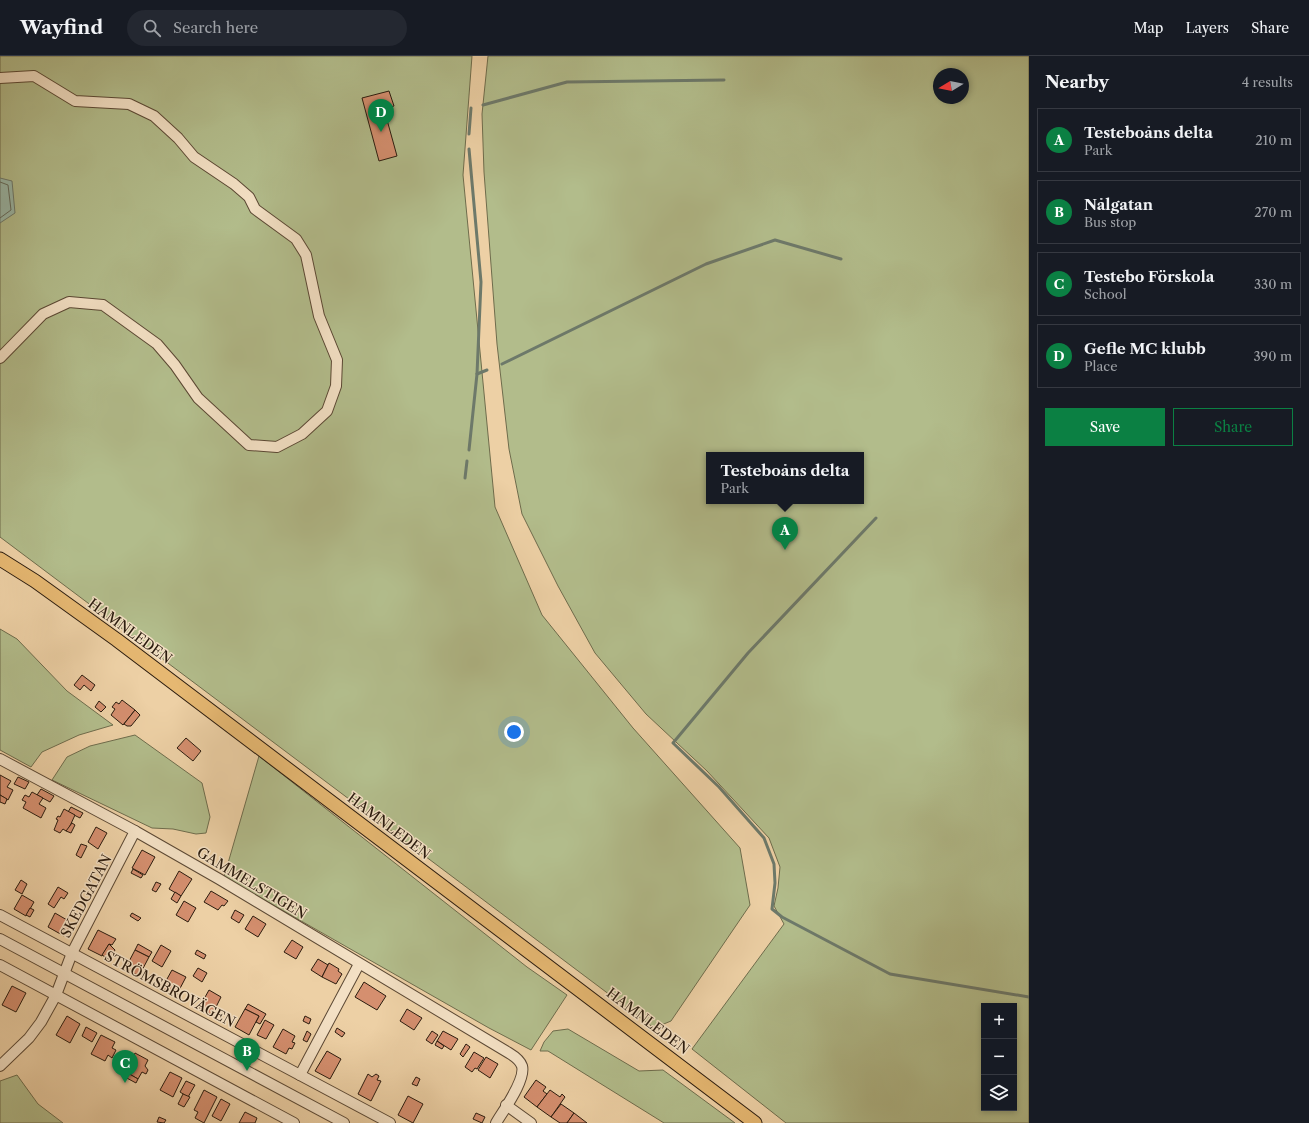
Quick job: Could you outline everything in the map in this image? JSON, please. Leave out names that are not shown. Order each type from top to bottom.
[{"type":"main road","name":"HAMNLEDEN","points":[[0,559],[35,581],[117,640],[755,1123]]},
{"type":"street","points":[[0,78],[34,76],[75,102],[129,104],[154,116],[178,138],[194,157],[234,184],[249,197],[255,208],[296,239],[306,255],[319,316],[337,360],[336,386],[327,411],[302,434],[277,447],[249,445],[198,398],[175,365],[157,344],[103,305],[69,302],[43,314],[0,358]]},
{"type":"street","name":"GAMMELSTIGEN","points":[[0,759],[135,831],[219,879],[509,1053],[522,1065],[521,1078],[506,1105]]},
{"type":"street","name":"SKEDGATAN","points":[[0,1066],[38,1028],[56,995],[72,953],[135,831]]},
{"type":"street","name":"STRÖMSBROVÄGEN","points":[[0,915],[390,1123]]},
{"type":"street","points":[[0,939],[325,1118],[344,1123]]},
{"type":"street","points":[[0,964],[294,1123]]},
{"type":"street","points":[[300,1075],[359,964]]},
{"type":"street","points":[[496,1123],[506,1105],[531,1123]]},
{"type":"green space","points":[[0,56],[472,56],[463,175],[495,507],[542,615],[633,728],[740,848],[750,905],[671,1021],[654,1028],[0,537]]},
{"type":"green space","points":[[488,56],[1029,56],[1029,1123],[786,1123],[692,1049],[784,924],[774,906],[778,888],[780,867],[769,838],[707,771],[646,714],[595,653],[558,586],[522,514],[509,449],[497,344],[484,172],[482,114]]},
{"type":"green space","points":[[0,629],[17,639],[67,691],[113,725],[79,735],[42,752],[31,767],[0,750]]},
{"type":"green space","points":[[135,735],[202,783],[210,817],[206,833],[196,834],[173,829],[152,828],[52,780],[67,757],[90,746]]},
{"type":"green space","points":[[259,756],[527,967],[567,995],[531,1050],[489,1028],[224,877]]},
{"type":"green space","points":[[568,1029],[639,1071],[663,1070],[735,1123],[664,1123],[548,1051],[540,1051],[544,1042],[553,1031]]},
{"type":"green space","points":[[17,1075],[38,1104],[63,1123],[0,1123],[0,1081]]},
{"type":"water","points":[[0,178],[12,181],[15,213],[0,223]]},
{"type":"building","points":[[389,91],[394,106],[384,109],[397,156],[379,161],[362,98]]},
{"type":"building","points":[[82,675],[95,685],[91,691],[84,685],[80,690],[74,685]]},
{"type":"building","points":[[122,700],[135,710],[123,725],[111,715],[115,709],[112,707],[116,702],[119,704]]},
{"type":"building","points":[[99,701],[106,707],[101,712],[95,707]]},
{"type":"building","points":[[135,710],[140,715],[131,726],[127,726],[124,724]]},
{"type":"building","points":[[186,738],[201,751],[193,761],[177,748]]},
{"type":"building","points":[[0,775],[11,781],[7,787],[13,790],[8,800],[0,795]]},
{"type":"building","points":[[18,777],[29,782],[25,789],[14,784]]},
{"type":"building","points":[[41,789],[54,796],[50,802],[37,795]]},
{"type":"building","points":[[32,792],[43,798],[39,804],[46,808],[41,818],[23,808],[26,802],[22,800],[25,795],[29,797]]},
{"type":"building","points":[[0,795],[7,799],[5,804],[0,802]]},
{"type":"building","points":[[71,807],[83,813],[80,818],[68,812]]},
{"type":"building","points":[[64,809],[75,815],[69,828],[66,831],[63,829],[60,833],[54,830],[58,820],[56,819],[58,816],[60,817]]},
{"type":"building","points":[[72,823],[75,825],[71,833],[66,831]]},
{"type":"building","points":[[96,827],[107,833],[98,849],[88,842]]},
{"type":"building","points":[[81,844],[87,846],[81,858],[76,855]]},
{"type":"building","points":[[142,850],[155,857],[145,875],[132,868]]},
{"type":"building","points":[[133,869],[143,875],[141,878],[131,873]]},
{"type":"building","points":[[179,871],[192,879],[181,896],[169,889]]},
{"type":"building","points":[[21,880],[27,884],[22,894],[15,890]]},
{"type":"building","points":[[156,882],[161,884],[156,892],[152,890]]},
{"type":"building","points":[[58,887],[68,893],[64,899],[61,897],[54,908],[48,904]]},
{"type":"building","points":[[211,891],[228,901],[218,910],[204,902]]},
{"type":"building","points":[[175,892],[181,896],[177,903],[171,899]]},
{"type":"building","points":[[22,895],[34,902],[26,916],[14,909]]},
{"type":"building","points":[[184,901],[196,908],[188,922],[176,915]]},
{"type":"building","points":[[30,908],[34,910],[30,917],[26,915]]},
{"type":"building","points":[[235,910],[244,915],[239,923],[231,918]]},
{"type":"building","points":[[55,913],[67,920],[64,925],[69,928],[64,936],[48,927]]},
{"type":"building","points":[[132,913],[141,918],[138,921],[130,916]]},
{"type":"building","points":[[253,916],[266,924],[258,937],[245,929]]},
{"type":"building","points":[[98,930],[116,939],[112,945],[109,944],[102,956],[88,949]]},
{"type":"building","points":[[292,940],[303,947],[296,959],[284,952]]},
{"type":"building","points":[[109,944],[115,950],[110,960],[102,955]]},
{"type":"building","points":[[138,944],[152,952],[149,957],[135,950]]},
{"type":"building","points":[[161,945],[171,951],[162,967],[152,961]]},
{"type":"building","points":[[135,950],[149,957],[139,976],[125,969]]},
{"type":"building","points":[[197,950],[206,955],[204,959],[195,954]]},
{"type":"building","points":[[318,959],[328,965],[322,977],[311,970]]},
{"type":"building","points":[[329,963],[339,969],[338,971],[342,974],[336,984],[322,977]]},
{"type":"building","points":[[198,968],[207,973],[202,982],[193,976]]},
{"type":"building","points":[[172,970],[186,977],[176,996],[162,988]]},
{"type":"building","points":[[364,982],[386,996],[377,1010],[355,997]]},
{"type":"building","points":[[12,986],[26,993],[16,1012],[2,1005]]},
{"type":"building","points":[[209,990],[221,997],[212,1015],[199,1008]]},
{"type":"building","points":[[248,1004],[266,1014],[260,1024],[256,1022],[259,1016],[245,1009]]},
{"type":"building","points":[[245,1009],[259,1016],[249,1035],[235,1027]]},
{"type":"building","points":[[407,1009],[422,1018],[414,1030],[400,1021]]},
{"type":"building","points":[[67,1016],[80,1024],[70,1043],[56,1035]]},
{"type":"building","points":[[305,1016],[311,1019],[309,1024],[303,1021]]},
{"type":"building","points":[[265,1020],[274,1025],[266,1039],[257,1035]]},
{"type":"building","points":[[86,1027],[97,1033],[92,1042],[82,1036]]},
{"type":"building","points":[[337,1028],[345,1033],[342,1037],[335,1032]]},
{"type":"building","points":[[283,1029],[295,1036],[292,1042],[295,1043],[292,1049],[289,1048],[286,1054],[273,1047]]},
{"type":"building","points":[[307,1031],[311,1034],[307,1042],[303,1040]]},
{"type":"building","points":[[432,1031],[438,1035],[432,1044],[426,1040]]},
{"type":"building","points":[[443,1031],[458,1039],[451,1050],[437,1041]]},
{"type":"building","points":[[101,1035],[115,1042],[112,1048],[116,1050],[112,1058],[108,1055],[105,1061],[91,1054]]},
{"type":"building","points":[[437,1041],[444,1046],[442,1049],[435,1045]]},
{"type":"building","points":[[466,1044],[470,1047],[463,1057],[460,1054]]},
{"type":"building","points":[[327,1051],[341,1059],[330,1079],[315,1071]]},
{"type":"building","points":[[474,1052],[484,1058],[477,1069],[475,1068],[472,1072],[465,1067]]},
{"type":"building","points":[[135,1053],[148,1060],[145,1066],[148,1070],[146,1074],[142,1072],[138,1079],[126,1072]]},
{"type":"building","points":[[486,1057],[498,1064],[490,1078],[478,1070]]},
{"type":"building","points":[[126,1072],[138,1079],[136,1083],[123,1076]]},
{"type":"building","points":[[170,1072],[182,1078],[173,1097],[160,1090]]},
{"type":"building","points":[[368,1074],[372,1077],[376,1074],[379,1076],[377,1080],[381,1081],[371,1101],[358,1094]]},
{"type":"building","points":[[416,1077],[420,1079],[417,1086],[412,1084]]},
{"type":"building","points":[[536,1080],[546,1087],[543,1091],[547,1094],[537,1107],[524,1097]]},
{"type":"building","points":[[186,1081],[195,1085],[188,1097],[180,1092]]},
{"type":"building","points":[[204,1090],[217,1097],[204,1123],[195,1118],[198,1112],[194,1110]]},
{"type":"building","points":[[550,1090],[560,1097],[562,1094],[565,1097],[551,1117],[537,1107]]},
{"type":"building","points":[[183,1094],[190,1097],[184,1107],[178,1104]]},
{"type":"building","points":[[408,1096],[423,1104],[413,1123],[398,1115]]},
{"type":"building","points":[[221,1099],[230,1104],[221,1121],[212,1116]]},
{"type":"building","points":[[561,1104],[574,1113],[567,1123],[560,1123],[551,1117]]},
{"type":"building","points":[[245,1112],[257,1118],[255,1123],[239,1123]]},
{"type":"building","points":[[476,1113],[485,1117],[482,1123],[473,1119]]},
{"type":"building","points":[[574,1113],[587,1123],[567,1123]]},
{"type":"building","points":[[159,1117],[166,1120],[164,1123],[157,1122]]},
{"type":"waterway","points":[[483,105],[567,82],[724,80]]},
{"type":"waterway","points":[[469,134],[471,108]]},
{"type":"waterway","points":[[469,149],[481,282],[477,374],[469,450]]},
{"type":"waterway","points":[[502,364],[706,264],[775,240],[841,259]]},
{"type":"waterway","points":[[477,374],[487,370]]},
{"type":"waterway","points":[[465,478],[467,461]]},
{"type":"waterway","points":[[876,518],[748,653],[673,743],[719,787],[764,838],[774,864],[775,883],[772,909],[782,917],[890,974],[1029,997]]},
{"type":"place","name":"Gefle MC klubb","points":[[381,132]]},
{"type":"place","name":"Testeboåns delta","points":[[785,550]]},
{"type":"place","name":"Nålgatan","points":[[247,1071]]},
{"type":"place","name":"Testebo Förskola","points":[[125,1083]]}]
